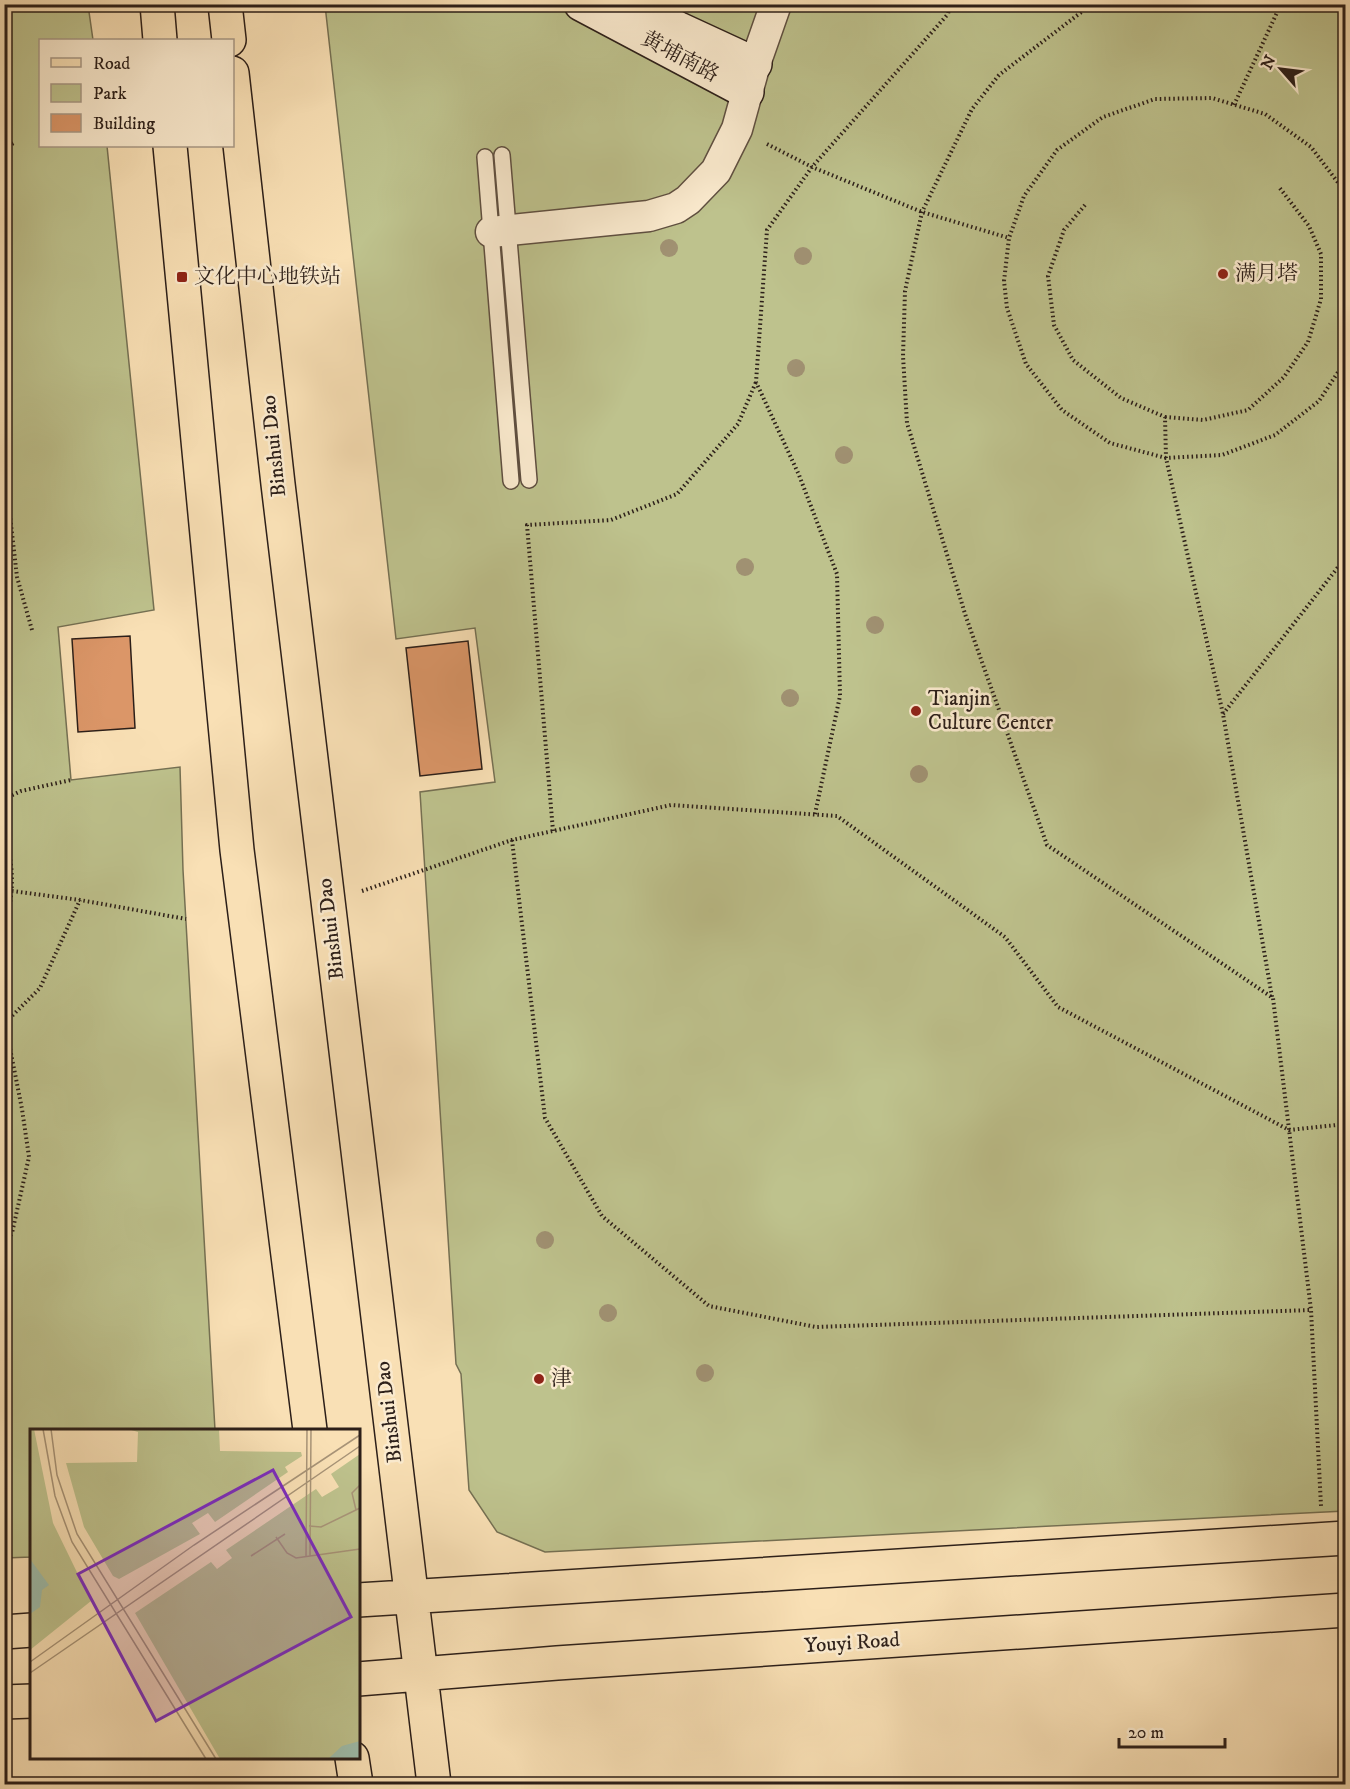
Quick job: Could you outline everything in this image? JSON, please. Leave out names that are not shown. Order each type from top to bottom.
[{"type":"main road","points":[[157,4],[160,39]]},
{"type":"main road","points":[[225,4],[229,39]]},
{"type":"main road","name":"Binshui Dao","points":[[234,91],[276,472],[434,1785]]},
{"type":"main road","points":[[170,147],[237,850],[310,1429]]},
{"type":"main road","points":[[360,1600],[1334,1538]]},
{"type":"main road","name":"Youyi Road","points":[[360,1679],[1346,1610]]},
{"type":"main road","points":[[4,1632],[30,1630]]},
{"type":"main road","points":[[4,1702],[30,1701]]},
{"type":"main road","points":[[352,1759],[356,1785]]},
{"type":"street","name":"黄埔南路","points":[[580,4],[744,75]]},
{"type":"street","name":"黄埔南路","points":[[634,4],[677,28],[744,75]]},
{"type":"street","points":[[499,222],[649,216],[676,208],[688,200],[716,171],[737,129],[744,75],[762,4]]},
{"type":"street","points":[[499,222],[669,194],[686,184],[702,169],[776,4]]},
{"type":"lane","points":[[502,155],[499,222],[511,481]]},
{"type":"lane","points":[[485,157],[499,222],[529,480]]},
{"type":"path","points":[[554,831],[527,525],[611,520],[677,494],[738,424],[756,382],[767,230],[812,167],[948,14],[950,4]]},
{"type":"path","points":[[1092,4],[999,75],[972,109],[922,212],[905,291],[903,356],[907,423],[966,617],[1047,845],[1273,998]]},
{"type":"path","points":[[1234,105],[1281,4]]},
{"type":"path","points":[[1346,193],[1311,147],[1265,114],[1212,98],[1155,99],[1102,117],[1057,150],[1024,196],[1009,238],[1004,281],[1007,308],[1026,364],[1062,410],[1110,443],[1166,458],[1222,455],[1275,435],[1319,401],[1346,360]]},
{"type":"path","points":[[737,129],[812,167],[922,212],[1009,238]]},
{"type":"path","points":[[4,148],[14,143]]},
{"type":"path","points":[[1085,205],[1064,231],[1048,276],[1054,325],[1073,360],[1121,398],[1165,417],[1203,420],[1248,410],[1284,377],[1308,342],[1321,299],[1321,254],[1310,226],[1279,187]]},
{"type":"path","points":[[756,382],[799,475],[837,574],[840,696],[815,814]]},
{"type":"path","points":[[1165,417],[1166,458],[1223,714],[1273,998],[1311,1310],[1334,1538]]},
{"type":"path","points":[[4,479],[17,577],[32,630]]},
{"type":"path","points":[[1223,714],[1346,557]]},
{"type":"path","points":[[4,799],[21,791],[72,780]]},
{"type":"path","points":[[327,903],[512,840],[671,805],[837,816],[1005,937],[1058,1007],[1289,1130],[1346,1124]]},
{"type":"path","points":[[4,838],[9,850],[12,891],[4,925]]},
{"type":"path","points":[[512,840],[545,1118],[602,1216],[709,1306],[816,1327],[1311,1310]]},
{"type":"path","points":[[12,891],[80,900],[186,919]]},
{"type":"path","points":[[4,1245],[12,1233],[29,1157],[5,1020],[40,988],[80,900]]},
{"type":"green space","points":[[5,4],[88,5],[93,39],[39,39],[39,147],[107,147],[154,610],[58,627],[71,780],[180,767],[183,870],[215,1429],[30,1429],[30,1557],[5,1558]]},
{"type":"green space","name":"Tianjin Culture Center","points":[[325,5],[1345,5],[1345,1511],[545,1552],[497,1532],[469,1490],[461,1374],[456,1364],[420,792],[495,782],[475,628],[396,639]]},
{"type":"building","points":[[130,636],[135,728],[78,732],[72,639]]},
{"type":"building","points":[[468,641],[482,769],[420,776],[406,648]]},
{"type":"place","name":"满月塔","points":[[1223,274]]},
{"type":"place","name":"文化中心地铁站","points":[[182,277]]},
{"type":"place","name":"Tianjin Culture Center","points":[[916,711]]},
{"type":"place","name":"津","points":[[539,1379]]}]
